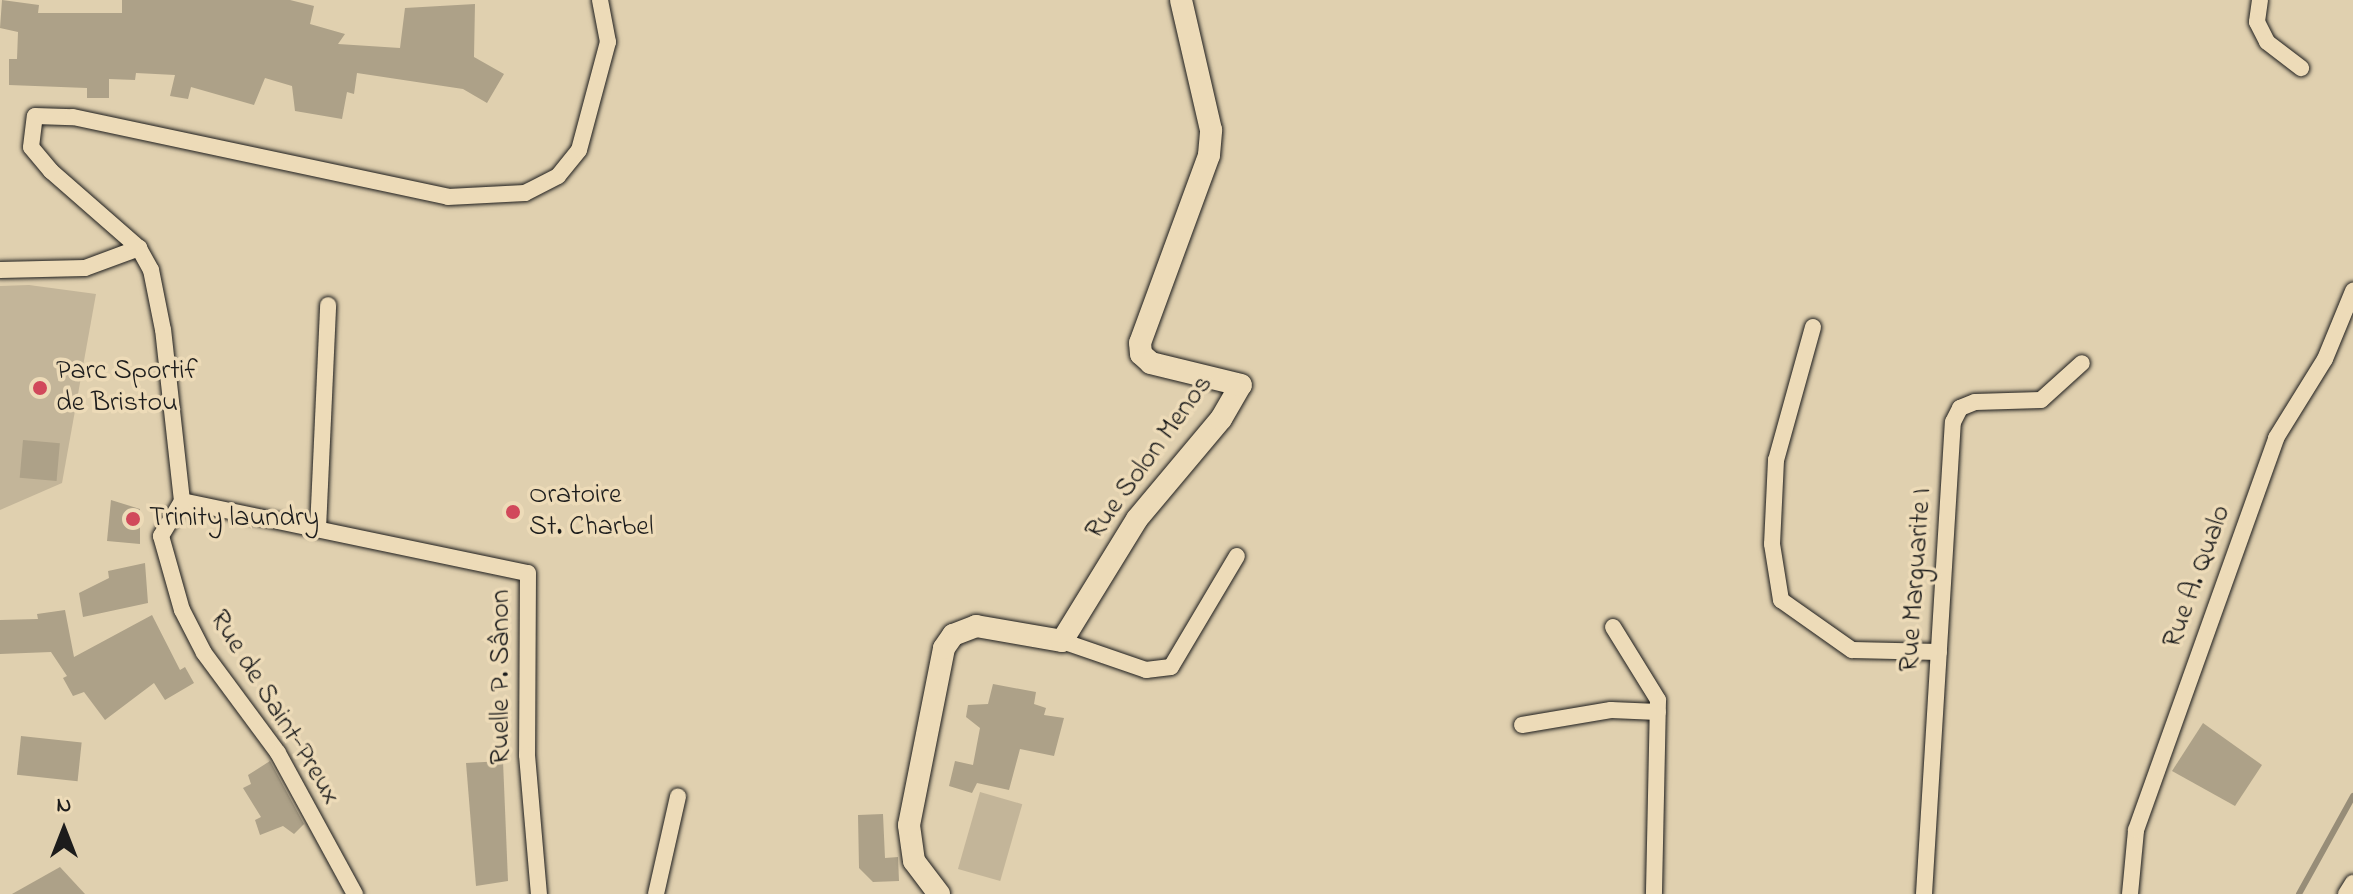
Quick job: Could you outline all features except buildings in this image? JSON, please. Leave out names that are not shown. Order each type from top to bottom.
[{"type":"street","points":[[182,501],[163,330],[151,270],[139,248],[51,171],[31,147],[35,116],[73,117],[448,197],[525,193],[558,176],[579,150],[608,42],[600,0]]},
{"type":"street","name":"Rue Solon Menos","points":[[1062,641],[1137,519],[1221,419],[1241,385],[1151,363],[1141,354],[1140,343],[1209,155],[1211,130],[1181,0]]},
{"type":"street","points":[[2260,0],[2257,22],[2267,42],[2301,68]]},
{"type":"street","points":[[0,270],[85,268],[139,248]]},
{"type":"street","name":"Rue A. Qualo","points":[[2130,894],[2136,830],[2276,438],[2325,359],[2353,291]]},
{"type":"street","points":[[318,529],[328,305]]},
{"type":"street","points":[[1813,327],[1776,460],[1772,544],[1781,600],[1852,650],[1939,652]]},
{"type":"street","name":"Rue Marguarite I","points":[[1924,894],[1953,422],[1960,408],[1975,402],[2041,400],[2082,363]]},
{"type":"street","name":"Ruelle P. Sânon","points":[[182,501],[528,573],[527,755],[539,894]]},
{"type":"street","name":"Rue de Saint-Preux","points":[[182,501],[161,536],[182,610],[204,653],[278,753],[355,894]]},
{"type":"street","points":[[939,894],[914,861],[909,825],[944,648],[953,635],[976,626],[1062,641],[1146,670],[1171,667],[1237,556]]},
{"type":"street","points":[[1613,627],[1655,688],[1658,712],[1654,894]]},
{"type":"street","points":[[1522,725],[1611,710],[1658,712]]},
{"type":"street","points":[[656,894],[678,796]]},
{"type":"street","points":[[2346,894],[2353,883]]},
{"type":"shaded area","name":"Parc Sportif de Bristou","points":[[29,285],[96,294],[62,483],[0,510],[0,286]]},
{"type":"shaded area","points":[[980,792],[1022,804],[1000,881],[958,869]]},
{"type":"waterway","points":[[2299,894],[2353,796]]},
{"type":"place","name":"Parc Sportif de Bristou","points":[[40,388]]},
{"type":"place","name":"Oratoire St. Charbel","points":[[513,512]]},
{"type":"place","name":"Trinity laundry","points":[[133,519]]}]
